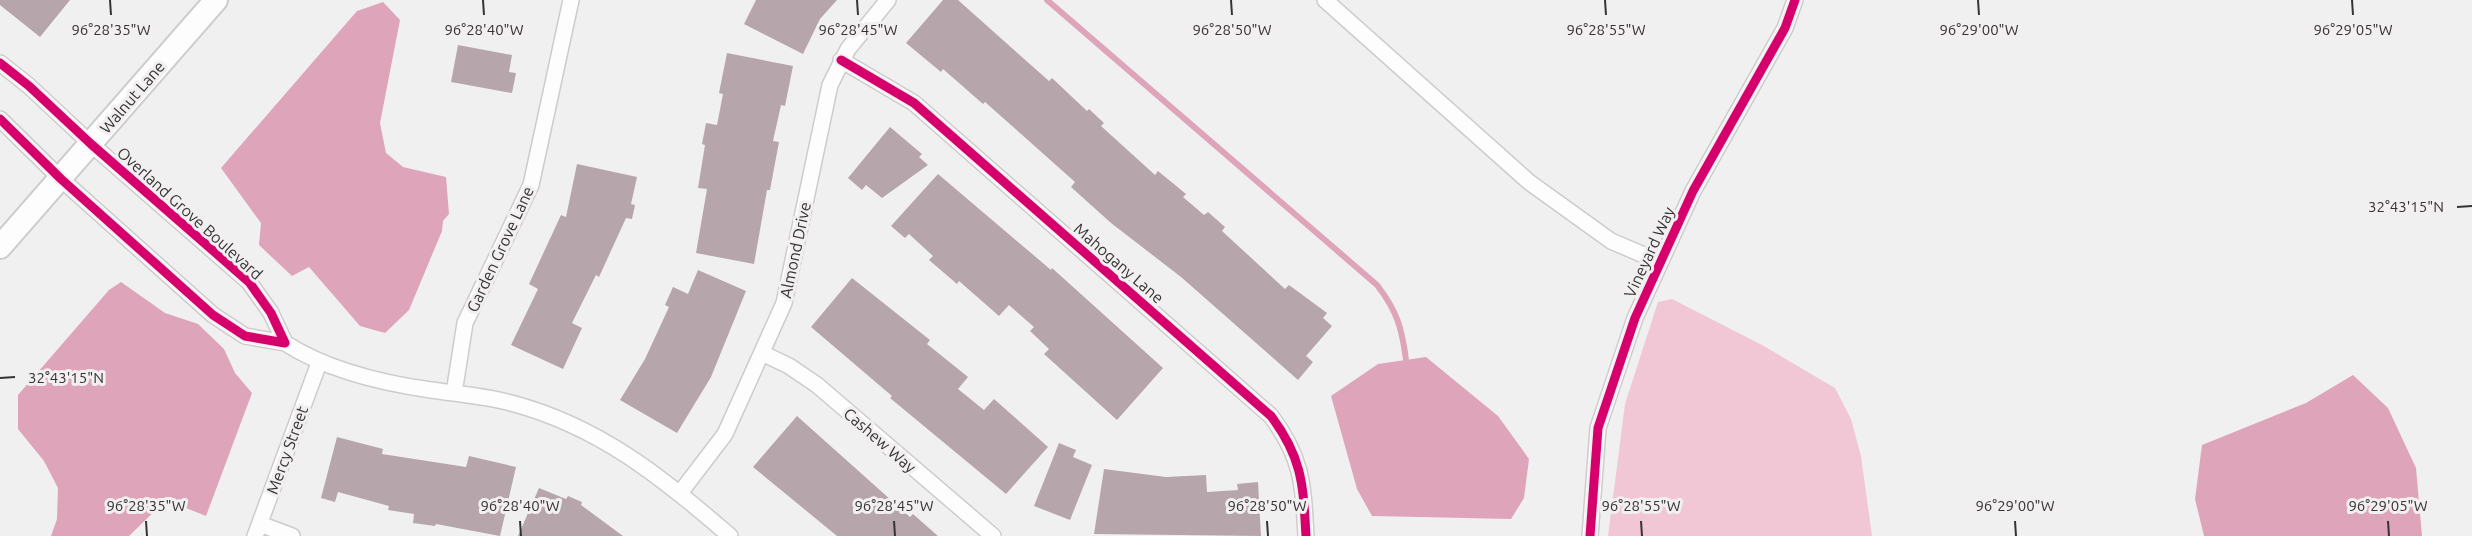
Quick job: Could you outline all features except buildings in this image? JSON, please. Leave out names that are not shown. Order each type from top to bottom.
[{"type":"main road","name":"Walnut Lane","points":[[0,247],[216,0]]},
{"type":"street","name":"Garden Grove Lane","points":[[454,393],[465,323],[531,185],[571,0]]},
{"type":"street","name":"Almond Drive","points":[[680,493],[725,434],[787,294],[823,111],[841,60],[888,0]]},
{"type":"street","points":[[1325,0],[1529,182],[1611,241],[1660,262]]},
{"type":"street","name":"Vineyard Way","points":[[1590,536],[1598,428],[1635,318],[1693,192],[1785,28],[1795,0]]},
{"type":"street","name":"Mahogany Lane","points":[[841,60],[914,103],[1271,416],[1288,439],[1298,462],[1303,490],[1306,536]]},
{"type":"street","name":"Overland Grove Boulevard","points":[[0,63],[29,86],[91,144],[249,282],[271,313],[285,343]]},
{"type":"street","points":[[0,119],[61,179],[213,315],[245,336],[285,343],[319,363],[407,386],[511,403],[567,422],[614,445],[680,493],[730,536]]},
{"type":"street","name":"Cashew Way","points":[[762,353],[796,370],[817,385],[993,536]]},
{"type":"street","name":"Mercy Street","points":[[258,530],[319,363]]},
{"type":"street","points":[[258,530],[292,536]]},
{"type":"shaded area","points":[[383,2],[400,20],[380,123],[386,153],[403,167],[446,177],[449,214],[443,221],[442,231],[409,310],[385,333],[360,326],[309,267],[292,276],[259,245],[261,223],[221,168],[357,11]]},
{"type":"shaded area","points":[[121,282],[165,313],[198,324],[224,349],[235,373],[252,393],[206,516],[176,504],[161,505],[129,536],[51,536],[57,519],[58,488],[44,461],[18,429],[18,395],[109,290]]},
{"type":"shaded area","points":[[1672,299],[1762,345],[1835,388],[1851,419],[1861,456],[1872,536],[1608,536],[1625,404],[1658,302]]},
{"type":"shaded area","points":[[1426,357],[1498,416],[1529,459],[1524,498],[1511,519],[1372,516],[1357,489],[1331,396],[1378,364]]},
{"type":"shaded area","points":[[2353,375],[2388,408],[2416,468],[2422,536],[2204,536],[2195,499],[2202,445],[2306,403]]},
{"type":"waterway","points":[[1047,0],[1377,285],[1398,320],[1406,360]]},
{"type":"cycle path","points":[[1590,536],[1598,428],[1635,318],[1693,191],[1785,28],[1795,0]]},
{"type":"cycle path","points":[[841,60],[914,103],[1271,416],[1282,431],[1295,459],[1302,487],[1306,536]]},
{"type":"cycle path","points":[[0,63],[29,86],[91,144],[249,282],[271,313],[285,343],[245,336],[213,315],[61,179],[0,119]]}]
